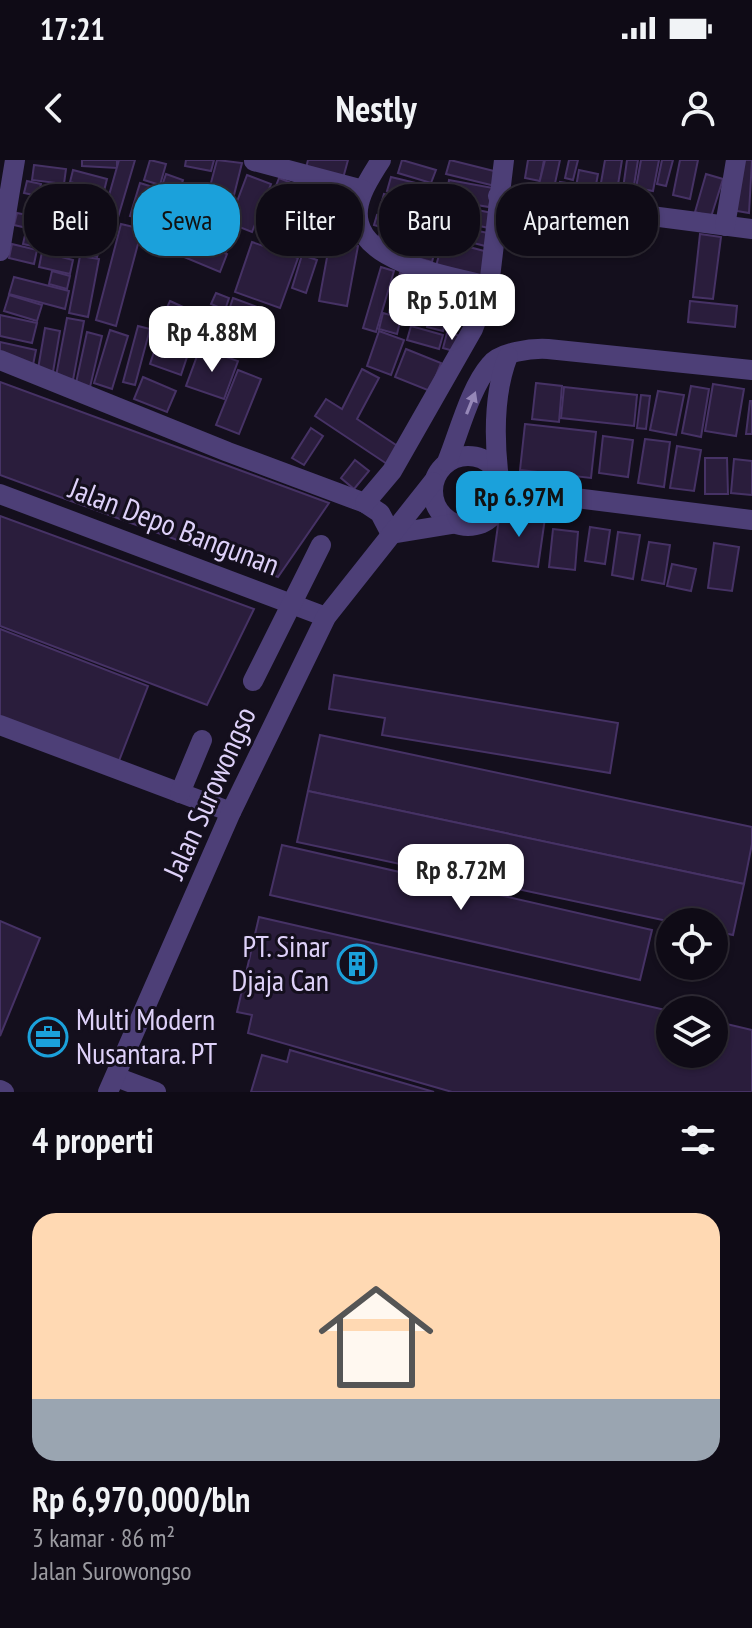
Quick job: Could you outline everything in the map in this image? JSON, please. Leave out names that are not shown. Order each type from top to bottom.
[{"type":"street","points":[[0,251],[15,160]]},
{"type":"street","points":[[363,190],[381,160]]},
{"type":"street","points":[[500,184],[504,160]]},
{"type":"street","points":[[725,226],[736,160]]},
{"type":"street","points":[[254,161],[340,184]]},
{"type":"street","points":[[365,503],[392,471],[473,329],[489,286],[496,216]]},
{"type":"street","points":[[658,217],[752,229]]},
{"type":"street","points":[[363,230],[378,251],[401,261],[489,286]]},
{"type":"street","points":[[452,524],[439,513],[432,499],[433,482],[447,462],[477,386],[491,362],[521,350],[548,349],[752,370]]},
{"type":"street","points":[[0,360],[228,452],[365,503],[380,513],[391,534],[452,524],[470,527],[488,521],[500,507],[501,480],[494,433],[502,372],[508,356]]},
{"type":"street","points":[[447,462],[465,455],[483,459],[501,480],[752,520]]},
{"type":"street","name":"Jalan Surowongso","points":[[112,1084],[231,812],[326,617],[433,482]]},
{"type":"street","name":"Jalan Depo Bangunan","points":[[0,494],[326,617]]},
{"type":"street","points":[[253,681],[321,545]]},
{"type":"street","points":[[0,725],[231,812]]},
{"type":"street","points":[[180,793],[202,740]]},
{"type":"street","points":[[112,1084],[156,1092]]},
{"type":"building","points":[[82,160],[117,160],[117,168],[82,166]]},
{"type":"building","points":[[119,160],[135,160],[117,221],[117,184],[112,184]]},
{"type":"building","points":[[150,160],[166,164],[160,184],[144,180]]},
{"type":"building","points":[[186,160],[214,160],[211,171],[185,166]]},
{"type":"building","points":[[217,160],[242,163],[237,184],[211,184]]},
{"type":"building","points":[[308,160],[348,160],[342,182],[305,172]]},
{"type":"building","points":[[402,160],[436,170],[431,183],[398,173]]},
{"type":"building","points":[[450,160],[498,172],[495,186],[446,174]]},
{"type":"building","points":[[528,160],[544,160],[540,181],[525,178]]},
{"type":"building","points":[[545,160],[560,160],[555,184],[539,184]]},
{"type":"building","points":[[569,160],[578,160],[573,180],[565,178]]},
{"type":"building","points":[[605,160],[622,160],[618,184],[601,184]]},
{"type":"building","points":[[627,160],[638,160],[634,184],[624,184]]},
{"type":"building","points":[[641,160],[659,160],[654,184],[637,184]]},
{"type":"building","points":[[662,160],[673,160],[666,186],[657,184]]},
{"type":"building","points":[[680,160],[698,160],[690,199],[673,195]]},
{"type":"building","points":[[741,160],[752,160],[749,213],[731,210]]},
{"type":"building","points":[[34,165],[66,169],[64,184],[32,180]]},
{"type":"building","points":[[73,170],[107,179],[106,184],[70,182]]},
{"type":"building","points":[[579,170],[598,174],[596,184],[576,184]]},
{"type":"building","points":[[166,174],[183,180],[182,184],[163,184]]},
{"type":"building","points":[[706,174],[723,179],[711,217],[695,212]]},
{"type":"building","points":[[247,175],[271,184],[256,184],[256,222],[252,232],[240,227],[240,194]]},
{"type":"building","points":[[391,177],[420,184],[389,184]]},
{"type":"building","points":[[279,178],[294,184],[277,184]]},
{"type":"building","points":[[449,180],[471,184],[448,184]]},
{"type":"building","points":[[480,186],[493,188],[489,207],[480,206]]},
{"type":"building","points":[[480,210],[492,213],[489,228],[480,226]]},
{"type":"building","points":[[17,213],[24,214],[24,227],[14,225]]},
{"type":"building","points":[[121,224],[133,227],[135,256],[116,326],[96,320],[113,256],[117,256]]},
{"type":"building","points":[[480,231],[488,233],[485,246],[480,245]]},
{"type":"building","points":[[700,234],[721,237],[713,299],[693,297]]},
{"type":"building","points":[[252,242],[256,243],[256,256],[298,258],[280,308],[235,292]]},
{"type":"building","points":[[12,244],[24,247],[24,256],[36,256],[34,264],[9,258]]},
{"type":"building","points":[[480,250],[488,252],[481,282],[435,270],[439,256],[480,256]]},
{"type":"building","points":[[41,256],[73,260],[70,274],[39,267]]},
{"type":"building","points":[[80,256],[99,259],[88,317],[69,313]]},
{"type":"building","points":[[184,256],[226,256],[220,272]]},
{"type":"building","points":[[302,256],[317,260],[306,293],[292,288]]},
{"type":"building","points":[[327,256],[356,256],[347,306],[319,301]]},
{"type":"building","points":[[410,256],[434,256],[432,262]]},
{"type":"building","points":[[381,267],[394,271],[376,332],[363,328]]},
{"type":"building","points":[[52,271],[70,276],[67,289],[49,284]]},
{"type":"building","points":[[400,273],[413,277],[403,315],[389,312]]},
{"type":"building","points":[[14,277],[69,291],[65,309],[9,294]]},
{"type":"building","points":[[437,284],[453,288],[443,331],[427,327]]},
{"type":"building","points":[[467,288],[478,290],[475,318],[463,316]]},
{"type":"building","points":[[216,293],[229,298],[225,310],[211,304]]},
{"type":"building","points":[[9,295],[42,305],[37,321],[4,311]]},
{"type":"building","points":[[233,298],[260,308],[255,323],[228,313]]},
{"type":"building","points":[[453,298],[462,299],[456,329],[447,327]]},
{"type":"building","points":[[170,301],[203,316],[194,335],[161,320]]},
{"type":"building","points":[[690,301],[737,306],[735,327],[688,322]]},
{"type":"building","points":[[410,303],[426,308],[421,324],[405,319]]},
{"type":"building","points":[[383,313],[401,318],[397,334],[379,329]]},
{"type":"building","points":[[0,315],[37,323],[32,343],[0,336]]},
{"type":"building","points":[[223,316],[254,329],[247,345],[216,332]]},
{"type":"building","points":[[67,318],[84,321],[73,380],[56,376]]},
{"type":"building","points":[[156,321],[167,324],[162,344],[151,341]]},
{"type":"building","points":[[138,326],[150,329],[135,385],[123,382]]},
{"type":"building","points":[[411,326],[443,335],[439,349],[407,340]]},
{"type":"building","points":[[45,328],[60,331],[53,372],[38,369]]},
{"type":"building","points":[[170,329],[193,338],[187,353],[164,345]]},
{"type":"building","points":[[110,330],[128,336],[112,389],[94,383]]},
{"type":"building","points":[[379,331],[404,340],[391,375],[367,366]]},
{"type":"building","points":[[87,332],[102,336],[90,387],[76,383]]},
{"type":"building","points":[[447,333],[461,336],[457,352],[443,348]]},
{"type":"building","points":[[0,342],[36,350],[33,365],[0,358]]},
{"type":"building","points":[[156,346],[187,357],[181,375],[150,364]]},
{"type":"building","points":[[200,348],[238,361],[224,399],[186,386]]},
{"type":"building","points":[[406,349],[441,363],[430,391],[395,377]]},
{"type":"building","points":[[362,369],[379,378],[357,419],[399,447],[387,464],[315,416],[326,399],[342,409]]},
{"type":"building","points":[[238,370],[261,379],[239,434],[216,425]]},
{"type":"building","points":[[143,377],[176,391],[167,412],[134,399]]},
{"type":"building","points":[[0,382],[329,503],[278,577],[0,475]]},
{"type":"building","points":[[536,383],[562,386],[559,422],[532,419]]},
{"type":"building","points":[[713,384],[744,389],[736,436],[705,431]]},
{"type":"building","points":[[691,386],[709,389],[701,437],[682,433]]},
{"type":"building","points":[[564,387],[637,395],[634,426],[561,418]]},
{"type":"building","points":[[658,391],[684,395],[676,435],[650,430]]},
{"type":"building","points":[[641,395],[650,396],[646,429],[637,428]]},
{"type":"building","points":[[750,401],[752,434],[746,434]]},
{"type":"building","points":[[525,424],[596,432],[591,478],[520,470]]},
{"type":"building","points":[[311,428],[323,436],[304,465],[292,458]]},
{"type":"building","points":[[603,436],[633,440],[628,477],[599,473]]},
{"type":"building","points":[[645,439],[670,442],[664,487],[638,483]]},
{"type":"building","points":[[677,446],[701,450],[694,491],[670,488]]},
{"type":"building","points":[[705,458],[727,458],[728,494],[705,494]]},
{"type":"building","points":[[734,459],[752,461],[752,495],[731,493]]},
{"type":"building","points":[[355,460],[369,471],[354,489],[341,478]]},
{"type":"building","points":[[500,511],[545,518],[538,567],[493,561]]},
{"type":"building","points":[[0,516],[254,609],[207,705],[0,626]]},
{"type":"building","points":[[590,527],[610,530],[605,564],[585,561]]},
{"type":"building","points":[[553,529],[578,532],[575,570],[549,567]]},
{"type":"building","points":[[618,532],[640,535],[633,579],[612,575]]},
{"type":"building","points":[[649,542],[670,545],[664,584],[642,580]]},
{"type":"building","points":[[714,543],[739,547],[732,591],[708,588]]},
{"type":"building","points":[[672,564],[696,569],[691,591],[667,586]]},
{"type":"building","points":[[0,629],[148,686],[117,766],[0,721]]},
{"type":"building","points":[[334,675],[618,723],[610,773],[382,735],[385,718],[329,709]]},
{"type":"building","points":[[320,735],[752,827],[744,884],[308,791]]},
{"type":"building","points":[[308,791],[744,884],[733,935],[728,934],[728,908],[656,908],[656,919],[297,842]]},
{"type":"building","points":[[282,845],[652,930],[640,980],[270,895]]},
{"type":"building","name":"PT. Sinar Djaja Can","points":[[259,917],[656,1008],[656,1068],[728,1068],[728,1024],[752,1030],[752,1092],[452,1092],[248,1033],[252,1015],[237,1012]]},
{"type":"building","points":[[0,921],[40,938],[0,1036]]},
{"type":"building","points":[[290,1050],[434,1092],[251,1092],[262,1055],[287,1062]]},
{"type":"place","name":"PT. Sinar Djaja Can","points":[[357,964]]},
{"type":"place","name":"Multi Modern Nusantara. PT","points":[[48,1037]]}]
